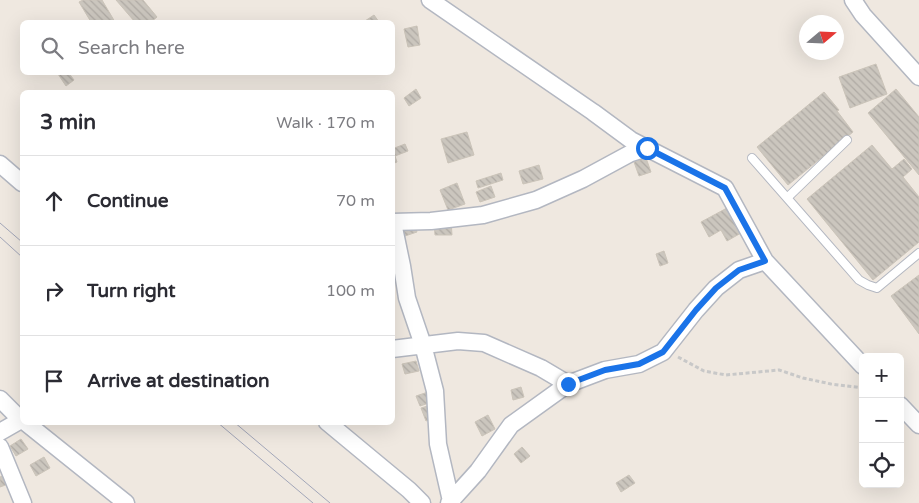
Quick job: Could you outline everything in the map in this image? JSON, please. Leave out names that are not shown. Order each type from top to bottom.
[{"type":"street","points":[[430,0],[631,140],[725,188],[765,261],[859,362]]},
{"type":"street","points":[[854,0],[863,15],[919,78]]},
{"type":"street","points":[[395,223],[483,215],[536,200],[583,179],[631,152],[647,148]]},
{"type":"street","points":[[0,164],[20,181]]},
{"type":"street","points":[[395,233],[407,298],[423,345],[435,391],[438,444],[450,502]]},
{"type":"street","points":[[450,502],[478,471],[511,425],[568,384],[605,370],[639,364],[663,352],[716,288],[739,270],[765,261]]},
{"type":"street","points":[[395,349],[458,341],[484,342],[541,368],[568,384]]},
{"type":"street","points":[[0,399],[20,418]]},
{"type":"street","points":[[904,410],[919,425]]},
{"type":"street","points":[[0,432],[20,422]]},
{"type":"street","points":[[28,425],[126,503]]},
{"type":"street","points":[[331,425],[422,503]]},
{"type":"street","points":[[0,447],[23,503]]},
{"type":"lane","points":[[787,198],[848,140]]},
{"type":"lane","points":[[752,158],[859,280],[877,288],[919,253]]},
{"type":"path","points":[[663,352],[684,360],[704,371],[726,375],[779,370],[803,378],[859,388]]},
{"type":"building","points":[[83,0],[102,0],[114,20],[90,20],[79,2]]},
{"type":"building","points":[[116,0],[143,0],[157,17],[153,20],[133,20]]},
{"type":"building","points":[[374,15],[378,20],[366,20]]},
{"type":"building","points":[[417,26],[420,45],[408,47],[404,29]]},
{"type":"building","points":[[876,64],[887,94],[850,108],[839,77]]},
{"type":"building","points":[[59,75],[70,75],[74,80],[66,86]]},
{"type":"building","points":[[416,89],[421,98],[409,106],[404,98]]},
{"type":"building","points":[[896,89],[919,117],[919,175],[868,113]]},
{"type":"building","points":[[824,92],[839,110],[837,111],[853,132],[788,185],[757,147]]},
{"type":"building","points":[[467,132],[474,155],[448,163],[441,139]]},
{"type":"building","points":[[405,144],[408,151],[395,156],[395,148]]},
{"type":"building","points":[[872,145],[892,169],[904,159],[912,169],[903,177],[919,197],[919,242],[873,280],[807,199]]},
{"type":"building","points":[[646,158],[651,172],[639,176],[634,162]]},
{"type":"building","points":[[539,165],[543,179],[523,184],[519,171]]},
{"type":"building","points":[[501,173],[503,180],[478,188],[476,181]]},
{"type":"building","points":[[457,183],[465,204],[448,210],[440,190]]},
{"type":"building","points":[[491,186],[495,197],[480,202],[476,192]]},
{"type":"building","points":[[727,208],[741,233],[727,241],[721,230],[709,237],[701,222]]},
{"type":"building","points":[[451,221],[452,235],[435,235],[434,222]]},
{"type":"building","points":[[414,223],[417,232],[405,236],[402,227]]},
{"type":"building","points":[[664,251],[668,263],[660,266],[656,254]]},
{"type":"building","points":[[919,275],[919,334],[891,296]]},
{"type":"building","points":[[416,361],[419,371],[405,374],[402,364]]},
{"type":"building","points":[[521,387],[524,397],[513,400],[511,390]]},
{"type":"building","points":[[428,392],[432,402],[420,406],[416,396]]},
{"type":"building","points":[[431,405],[435,418],[426,421],[421,408]]},
{"type":"building","points":[[488,415],[495,429],[482,436],[475,422]]},
{"type":"building","points":[[21,439],[28,449],[16,456],[10,446]]},
{"type":"building","points":[[522,447],[530,456],[521,463],[514,454]]},
{"type":"building","points":[[44,457],[50,468],[36,476],[30,465]]},
{"type":"building","points":[[8,474],[11,483],[0,487],[0,477]]},
{"type":"building","points":[[629,475],[635,483],[621,492],[616,483]]},
{"type":"tram line","points":[[0,223],[20,240]]},
{"type":"tram line","points":[[0,237],[20,255]]},
{"type":"tram line","points":[[221,425],[313,503]]},
{"type":"tram line","points":[[238,425],[330,503]]},
{"type":"route","points":[[568,384],[605,370],[639,364],[663,352],[716,288],[739,270],[765,261],[725,188],[647,148]]}]
